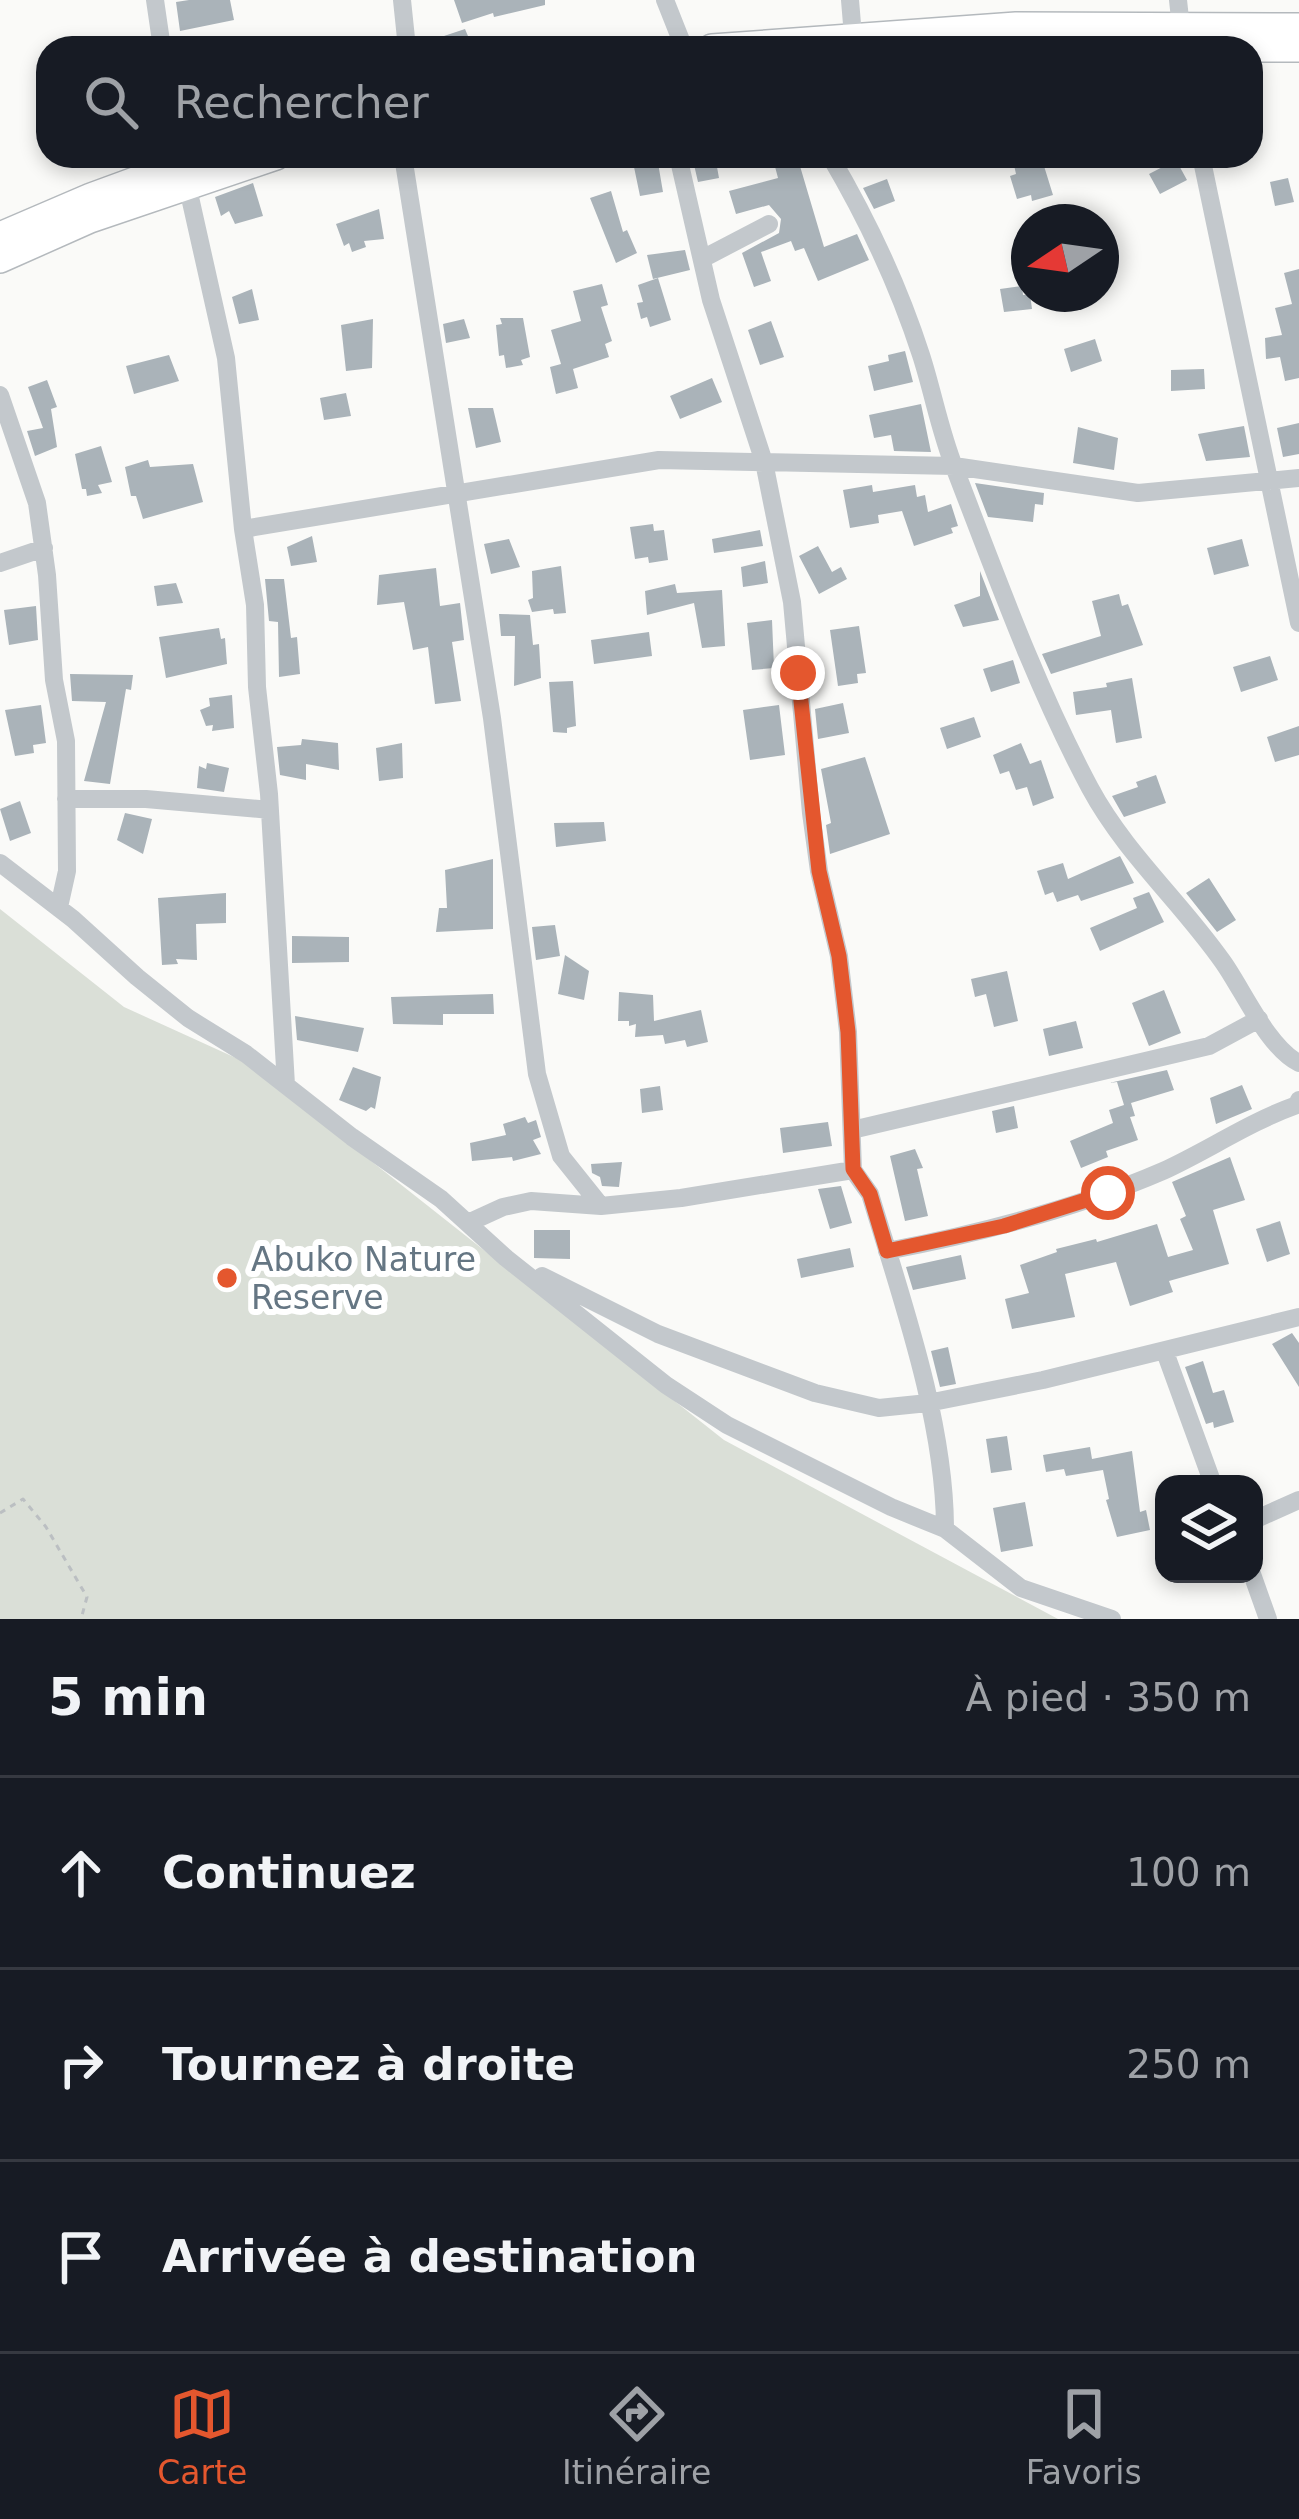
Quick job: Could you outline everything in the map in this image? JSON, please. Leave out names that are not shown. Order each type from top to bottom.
[{"type":"highway","points":[[914,36],[1016,26],[1299,27]]},
{"type":"highway","points":[[1180,26],[1210,36]]},
{"type":"highway","points":[[1263,48],[1299,48]]},
{"type":"highway","points":[[0,236],[179,168]]},
{"type":"highway","points":[[0,259],[91,219],[182,168]]},
{"type":"street","points":[[155,0],[160,36]]},
{"type":"street","points":[[402,0],[406,36]]},
{"type":"street","points":[[665,0],[679,36]]},
{"type":"street","points":[[850,0],[853,36]]},
{"type":"street","points":[[188,168],[226,358],[242,529],[255,604],[286,1085]]},
{"type":"street","points":[[405,168],[492,718],[537,1074],[561,1156],[601,1206]]},
{"type":"street","points":[[681,168],[702,259],[764,462],[792,602],[819,871],[839,956],[848,1032],[853,1169],[870,1194],[928,1403],[945,1478],[946,1528]]},
{"type":"street","points":[[836,168],[867,226],[920,352],[954,466],[1034,665],[1091,790],[1223,962],[1258,1019],[1299,1063]]},
{"type":"street","points":[[1204,168],[1299,623]]},
{"type":"street","points":[[702,259],[769,224]]},
{"type":"street","points":[[0,395],[37,502],[44,548],[54,680],[65,741],[67,871],[59,907]]},
{"type":"street","points":[[242,529],[659,460],[954,466],[1138,493],[1299,478]]},
{"type":"street","points":[[0,563],[44,548]]},
{"type":"street","points":[[66,799],[146,799],[270,810]]},
{"type":"street","points":[[0,863],[59,907],[136,977],[441,1199],[506,1258],[666,1385],[728,1425],[891,1507],[946,1528],[1021,1588],[1112,1619]]},
{"type":"street","points":[[852,1130],[1209,1046],[1258,1019]]},
{"type":"street","points":[[887,1251],[1004,1226],[1108,1193],[1205,1152],[1231,1133],[1297,1105],[1299,1100]]},
{"type":"street","points":[[468,1223],[532,1201],[601,1206],[681,1198],[853,1169]]},
{"type":"street","points":[[506,1258],[658,1334],[815,1394],[879,1408],[928,1403],[1165,1352],[1299,1317]]},
{"type":"street","points":[[1165,1352],[1210,1475]]},
{"type":"street","points":[[1263,1516],[1299,1500]]},
{"type":"street","points":[[1255,1583],[1268,1619]]},
{"type":"path","points":[[0,1513],[23,1499],[46,1527],[87,1597],[81,1619]]},
{"type":"shaded area","name":"Abuko Nature Reserve","points":[[0,909],[124,1007],[247,1063],[724,1440],[1058,1619],[0,1619]]},
{"type":"building","points":[[230,0],[234,20],[180,31],[176,2]]},
{"type":"building","points":[[454,0],[545,0],[545,5],[462,23]]},
{"type":"building","points":[[634,168],[659,168],[663,192],[640,196]]},
{"type":"building","points":[[695,168],[717,168],[719,178],[698,182]]},
{"type":"building","points":[[775,168],[801,168],[824,247],[857,234],[869,260],[818,281],[804,248],[795,251],[791,241],[761,252],[771,281],[754,287],[742,253],[779,233],[781,219],[769,205],[736,214],[729,191],[778,178]]},
{"type":"building","points":[[1015,168],[1045,168],[1053,195],[1032,201],[1031,195],[1017,199],[1010,176],[1016,174]]},
{"type":"building","points":[[1161,168],[1180,168],[1187,180],[1160,194],[1149,174]]},
{"type":"building","points":[[1288,178],[1294,202],[1275,206],[1270,182]]},
{"type":"building","points":[[887,179],[895,201],[874,209],[863,188]]},
{"type":"building","points":[[253,183],[263,216],[235,224],[229,211],[221,216],[215,197]]},
{"type":"building","points":[[611,191],[623,232],[627,230],[637,253],[616,263],[590,198]]},
{"type":"building","points":[[379,209],[384,239],[364,241],[366,247],[352,252],[349,243],[344,246],[336,224]]},
{"type":"building","points":[[685,250],[690,270],[653,279],[647,255]]},
{"type":"building","points":[[1299,269],[1299,378],[1285,381],[1280,357],[1266,359],[1265,338],[1282,335],[1275,308],[1292,304],[1284,273]]},
{"type":"building","points":[[658,278],[671,320],[650,327],[647,317],[641,319],[638,285]]},
{"type":"building","points":[[602,284],[608,305],[601,307],[612,341],[605,344],[609,357],[573,369],[578,388],[556,394],[550,367],[561,364],[551,330],[581,321],[573,291]]},
{"type":"building","points":[[1011,288],[1011,311],[1004,312],[1000,289]]},
{"type":"building","points":[[252,289],[259,320],[239,324],[232,297]]},
{"type":"building","points":[[500,318],[523,318],[530,357],[521,360],[523,365],[506,368],[504,355],[499,356],[496,325],[502,324]]},
{"type":"building","points":[[373,319],[372,368],[346,371],[341,325]]},
{"type":"building","points":[[464,319],[470,338],[446,343],[443,324]]},
{"type":"building","points":[[771,321],[784,357],[760,365],[748,330]]},
{"type":"building","points":[[1095,339],[1102,361],[1071,372],[1064,349]]},
{"type":"building","points":[[905,351],[913,382],[874,391],[868,366]]},
{"type":"building","points":[[169,355],[179,381],[134,394],[126,366]]},
{"type":"building","points":[[1204,369],[1205,389],[1171,391],[1171,370]]},
{"type":"building","points":[[712,378],[722,402],[680,419],[670,396]]},
{"type":"building","points":[[47,380],[57,407],[51,409],[57,447],[35,456],[27,431],[43,428],[28,387]]},
{"type":"building","points":[[346,393],[351,416],[324,420],[320,398]]},
{"type":"building","points":[[921,404],[931,452],[894,451],[891,435],[874,438],[869,415]]},
{"type":"building","points":[[468,408],[493,408],[501,442],[476,448]]},
{"type":"building","points":[[1299,423],[1299,454],[1283,457],[1277,428]]},
{"type":"building","points":[[1244,426],[1250,457],[1206,461],[1198,434]]},
{"type":"building","points":[[1078,427],[1118,438],[1114,470],[1073,463]]},
{"type":"building","points":[[101,446],[112,482],[98,485],[102,493],[87,496],[75,454]]},
{"type":"building","points":[[148,460],[150,467],[193,464],[203,502],[143,519],[136,496],[131,496],[125,467]]},
{"type":"building","points":[[975,483],[1044,493],[1043,505],[1035,504],[1033,522],[988,517]]},
{"type":"building","points":[[872,485],[873,492],[915,485],[917,497],[925,495],[928,512],[951,504],[958,526],[951,528],[953,533],[914,546],[902,511],[878,515],[879,523],[850,528],[843,490]]},
{"type":"building","points":[[653,524],[654,531],[664,530],[668,560],[635,559],[630,527]]},
{"type":"building","points":[[760,530],[763,546],[714,553],[712,539]]},
{"type":"building","points":[[312,536],[317,562],[291,566],[287,547]]},
{"type":"building","points":[[509,539],[520,567],[491,574],[484,544]]},
{"type":"building","points":[[1242,539],[1249,566],[1214,575],[1207,548]]},
{"type":"building","points":[[818,546],[832,572],[841,567],[847,579],[819,594],[799,556]]},
{"type":"building","points":[[765,561],[768,583],[743,587],[741,567]]},
{"type":"building","points":[[561,566],[566,613],[554,614],[553,609],[532,612],[528,600],[533,598],[532,571]]},
{"type":"building","points":[[436,568],[440,606],[460,603],[464,640],[452,642],[461,701],[435,704],[428,647],[413,650],[404,602],[377,605],[379,575]]},
{"type":"building","points":[[980,571],[999,620],[963,627],[954,605],[980,596]]},
{"type":"building","points":[[265,579],[284,579],[300,674],[279,677],[278,622],[269,621]]},
{"type":"building","points":[[176,583],[183,603],[157,606],[154,586]]},
{"type":"building","points":[[675,584],[677,593],[722,590],[725,646],[702,648],[694,603],[647,615],[645,591]]},
{"type":"building","points":[[1119,594],[1122,606],[1128,604],[1143,645],[1051,674],[1042,654],[1101,636],[1092,601]]},
{"type":"building","points":[[36,606],[38,640],[9,645],[4,610]]},
{"type":"building","points":[[499,614],[530,615],[533,645],[539,644],[541,678],[514,686],[515,636],[501,636]]},
{"type":"building","points":[[772,620],[774,668],[752,670],[747,623]]},
{"type":"building","points":[[859,626],[866,673],[857,674],[858,683],[838,686],[830,630]]},
{"type":"building","points":[[219,628],[221,639],[225,638],[227,664],[166,678],[159,637]]},
{"type":"building","points":[[649,632],[652,656],[594,664],[591,640]]},
{"type":"building","points":[[1270,656],[1278,680],[1241,692],[1233,667]]},
{"type":"building","points":[[1013,660],[1020,683],[991,692],[983,669]]},
{"type":"building","points":[[70,674],[133,675],[131,690],[126,689],[110,784],[84,781],[106,702],[72,701]]},
{"type":"building","points":[[1132,678],[1142,738],[1116,743],[1111,710],[1076,715],[1073,692]]},
{"type":"building","points":[[573,681],[576,726],[567,728],[567,733],[553,732],[549,682]]},
{"type":"building","points":[[232,695],[234,728],[212,731],[213,725],[206,726],[200,710],[210,706],[209,698]]},
{"type":"building","points":[[843,703],[849,733],[818,739],[815,709]]},
{"type":"building","points":[[41,705],[46,743],[33,745],[34,753],[15,756],[5,710]]},
{"type":"building","points":[[779,705],[785,755],[750,760],[743,710]]},
{"type":"building","points":[[974,717],[981,737],[947,749],[940,728]]},
{"type":"building","points":[[1299,726],[1299,755],[1275,762],[1267,737]]},
{"type":"building","points":[[302,739],[338,743],[339,770],[306,764],[306,780],[280,775],[277,747],[301,745]]},
{"type":"building","points":[[402,743],[403,778],[379,781],[376,748]]},
{"type":"building","points":[[1021,743],[1030,764],[1041,760],[1054,798],[1033,806],[1027,787],[1016,790],[1009,771],[1000,774],[993,755]]},
{"type":"building","points":[[865,757],[890,834],[830,854],[826,825],[831,823],[821,769]]},
{"type":"building","points":[[207,763],[229,768],[224,792],[197,788],[199,766],[206,769]]},
{"type":"building","points":[[1156,775],[1166,803],[1124,817],[1112,796]]},
{"type":"building","points":[[20,801],[31,833],[10,841],[0,809]]},
{"type":"building","points":[[125,813],[152,819],[143,854],[117,840]]},
{"type":"building","points":[[604,822],[606,841],[556,847],[554,823]]},
{"type":"building","points":[[1120,856],[1134,883],[1081,901],[1078,895],[1057,902],[1053,892],[1045,895],[1037,871],[1063,863],[1068,879]]},
{"type":"building","points":[[493,859],[493,929],[436,932],[439,908],[447,908],[445,870]]},
{"type":"building","points":[[1209,878],[1236,920],[1217,932],[1186,893]]},
{"type":"building","points":[[1149,892],[1164,922],[1100,951],[1090,928],[1137,908],[1133,898]]},
{"type":"building","points":[[226,893],[226,923],[196,924],[197,960],[176,959],[178,964],[162,965],[158,898]]},
{"type":"building","points":[[555,925],[560,956],[536,960],[532,927]]},
{"type":"building","points":[[292,936],[349,937],[349,962],[292,963]]},
{"type":"building","points":[[565,955],[589,971],[584,1000],[558,994]]},
{"type":"building","points":[[1007,971],[1018,1021],[994,1027],[986,994],[975,997],[971,979]]},
{"type":"building","points":[[1164,990],[1181,1033],[1149,1046],[1132,1003]]},
{"type":"building","points":[[619,992],[653,995],[654,1021],[701,1010],[708,1042],[687,1047],[685,1040],[665,1044],[663,1035],[635,1037],[636,1024],[618,1021]]},
{"type":"building","points":[[493,994],[494,1014],[443,1014],[443,1025],[393,1024],[391,997]]},
{"type":"building","points":[[295,1016],[364,1028],[358,1052],[297,1040]]},
{"type":"building","points":[[1076,1021],[1083,1048],[1049,1056],[1043,1029]]},
{"type":"building","points":[[353,1067],[381,1077],[375,1109],[366,1111],[339,1100]]},
{"type":"building","points":[[1167,1070],[1174,1090],[1131,1103],[1138,1140],[1106,1151],[1108,1157],[1081,1168],[1070,1141],[1113,1123],[1109,1110],[1124,1105],[1117,1082],[1109,1083]]},
{"type":"building","points":[[1242,1085],[1252,1109],[1216,1124],[1210,1098]]},
{"type":"building","points":[[660,1086],[663,1110],[642,1113],[640,1089]]},
{"type":"building","points":[[1014,1106],[1018,1128],[996,1133],[992,1111]]},
{"type":"building","points":[[525,1117],[528,1123],[536,1120],[541,1137],[533,1140],[541,1154],[513,1161],[512,1157],[472,1161],[470,1143],[506,1135],[503,1124]]},
{"type":"building","points":[[828,1122],[832,1146],[783,1153],[780,1128]]},
{"type":"building","points":[[915,1149],[923,1168],[917,1169],[928,1216],[905,1221],[890,1156]]},
{"type":"building","points":[[1230,1157],[1245,1200],[1213,1210],[1229,1264],[1169,1281],[1173,1292],[1130,1306],[1116,1262],[1065,1274],[1075,1317],[1012,1329],[1005,1299],[1029,1293],[1020,1265],[1056,1249],[1157,1224],[1168,1257],[1193,1250],[1172,1182]]},
{"type":"building","points":[[622,1162],[619,1187],[602,1186],[600,1177],[592,1173],[591,1164]]},
{"type":"building","points":[[841,1186],[852,1223],[830,1229],[818,1189]]},
{"type":"building","points":[[1280,1221],[1290,1254],[1267,1262],[1256,1229]]},
{"type":"building","points":[[534,1230],[570,1230],[570,1259],[534,1258]]},
{"type":"building","points":[[850,1248],[854,1267],[801,1278],[797,1259]]},
{"type":"building","points":[[961,1255],[966,1279],[913,1290],[906,1267]]},
{"type":"building","points":[[1292,1333],[1299,1343],[1299,1387],[1272,1344]]},
{"type":"building","points":[[948,1347],[956,1384],[940,1387],[931,1351]]},
{"type":"building","points":[[1203,1361],[1213,1393],[1224,1390],[1234,1422],[1214,1428],[1213,1422],[1206,1424],[1185,1367]]},
{"type":"building","points":[[1007,1436],[1012,1470],[991,1473],[986,1439]]},
{"type":"building","points":[[1090,1447],[1092,1459],[1132,1451],[1140,1512],[1146,1510],[1150,1530],[1117,1537],[1103,1470],[1066,1476],[1064,1469],[1046,1472],[1043,1455]]},
{"type":"building","points":[[1025,1502],[1033,1546],[1001,1552],[993,1508]]},
{"type":"place","name":"Abuko Nature Reserve","points":[[227,1278]]},
{"type":"route","points":[[798,673],[819,871],[839,956],[848,1032],[853,1169],[870,1194],[887,1251],[1004,1226],[1108,1193]]}]
